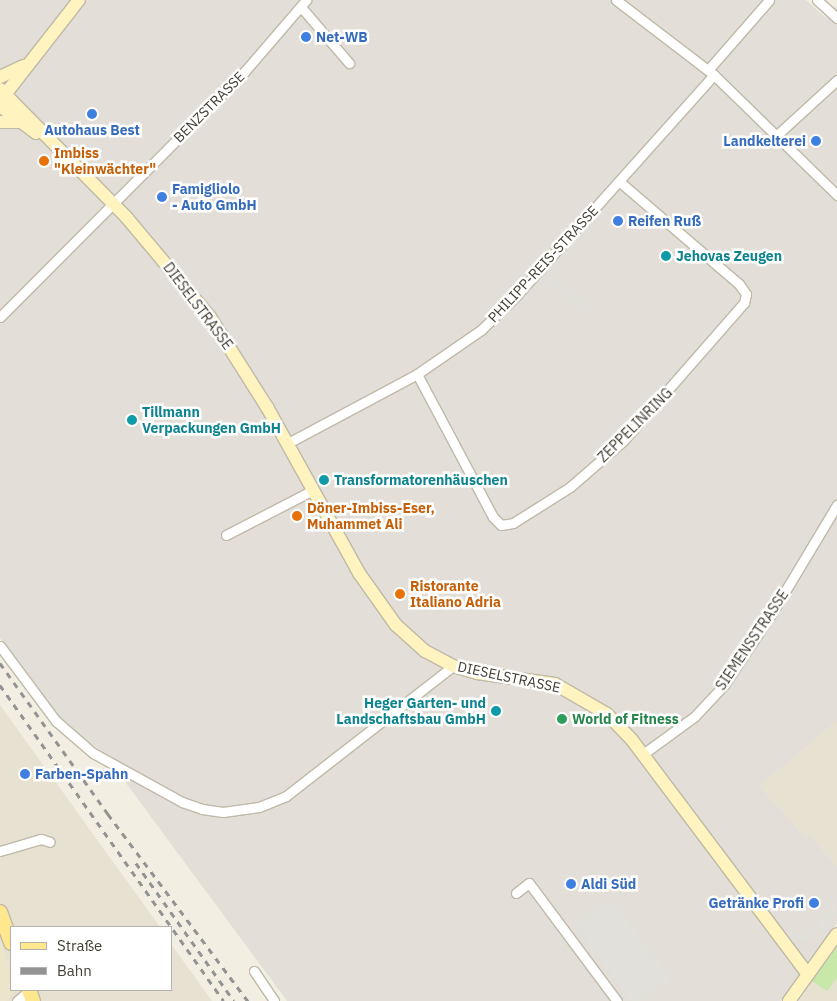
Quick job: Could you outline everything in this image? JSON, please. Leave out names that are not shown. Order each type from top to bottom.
[{"type":"main road","points":[[0,912],[10,940]]},
{"type":"street","points":[[2,94],[79,0]]},
{"type":"street","points":[[616,0],[711,72],[778,134],[837,195]]},
{"type":"street","name":"PHILIPP-REIS-STRASSE","points":[[288,443],[418,374],[449,354],[499,314],[620,182],[769,0]]},
{"type":"street","points":[[817,0],[837,18]]},
{"type":"street","name":"BENZSTRASSE","points":[[0,317],[245,70],[303,4],[350,63]]},
{"type":"street","points":[[0,77],[29,63]]},
{"type":"street","points":[[778,134],[837,80]]},
{"type":"street","name":"DIESELSTRASSE","points":[[2,94],[113,203],[210,317],[288,443],[347,554],[388,615],[425,651],[453,666],[477,673],[530,678],[567,689],[609,715],[643,754],[808,974]]},
{"type":"street","name":"DIESELSTRASSE","points":[[0,106],[53,144]]},
{"type":"street","points":[[0,122],[22,122]]},
{"type":"street","name":"ZEPPELINRING","points":[[418,374],[493,517],[501,525],[513,523],[570,486],[623,441],[744,303],[746,294],[739,284],[620,182]]},
{"type":"street","points":[[226,535],[313,490]]},
{"type":"street","name":"SIEMENSSTRASSE","points":[[643,754],[694,717],[724,684],[762,630],[837,505]]},
{"type":"street","points":[[0,646],[56,721],[93,753],[182,802],[224,812],[259,807],[286,796],[453,666]]},
{"type":"street","points":[[0,851],[42,839],[50,842]]},
{"type":"street","points":[[516,893],[528,883],[617,1001]]},
{"type":"street","points":[[789,1001],[837,934]]},
{"type":"street","points":[[254,971],[274,1001]]},
{"type":"street","points":[[18,1001],[30,994]]},
{"type":"shaded area","points":[[0,0],[806,0],[825,17],[837,6],[837,721],[760,786],[805,837],[809,834],[837,866],[837,923],[781,1001],[287,1001],[103,752],[66,726],[49,707],[0,638]]},
{"type":"shaded area","points":[[550,272],[595,311],[590,317],[545,278]]},
{"type":"shaded area","points":[[0,705],[159,926],[10,926],[10,991],[172,991],[172,945],[212,1001],[0,1001]]},
{"type":"shaded area","points":[[837,721],[837,866],[809,834],[805,837],[760,786]]},
{"type":"shaded area","points":[[610,899],[670,978],[640,1001],[633,1001],[582,933],[580,935],[575,928],[575,924]]},
{"type":"shaded area","name":"Getränke Profi","points":[[834,904],[837,913],[822,935],[816,931]]},
{"type":"shaded area","name":"Getränke Profi","points":[[812,927],[816,931],[805,942],[788,934],[791,931],[802,936]]},
{"type":"shaded area","points":[[0,942],[10,967],[10,991],[15,991],[7,1001],[0,1001]]},
{"type":"shaded area","points":[[837,947],[837,1001],[799,1001],[812,981]]},
{"type":"green space","points":[[837,947],[837,978],[827,991],[812,981]]},
{"type":"railway","points":[[0,663],[108,814],[248,1001]]},
{"type":"railway","points":[[0,685],[171,926]]},
{"type":"railway","points":[[136,863],[234,1001]]},
{"type":"railway","points":[[172,928],[224,1001]]},
{"type":"place","name":"Net-WB","points":[[306,37]]},
{"type":"place","name":"Autohaus Best","points":[[92,114]]},
{"type":"place","name":"Landkelterei","points":[[816,141]]},
{"type":"place","name":"Imbiss \"Kleinwächter\"","points":[[44,161]]},
{"type":"place","name":"Famigliolo - Auto GmbH","points":[[162,197]]},
{"type":"place","name":"Reifen Ruß","points":[[618,221]]},
{"type":"place","name":"Jehovas Zeugen","points":[[666,256]]},
{"type":"place","name":"Tillmann Verpackungen GmbH","points":[[132,420]]},
{"type":"place","name":"Transformatorenhäuschen","points":[[324,480]]},
{"type":"place","name":"Döner-Imbiss-Eser, Muhammet Ali","points":[[297,516]]},
{"type":"place","name":"Ristorante Italiano Adria","points":[[400,594]]},
{"type":"place","name":"Heger Garten- und Landschaftsbau GmbH","points":[[496,711]]},
{"type":"place","name":"World of Fitness","points":[[562,719]]},
{"type":"place","name":"Farben-Spahn","points":[[25,774]]},
{"type":"place","name":"Aldi Süd","points":[[571,884]]},
{"type":"place","name":"Getränke Profi","points":[[814,903]]}]
